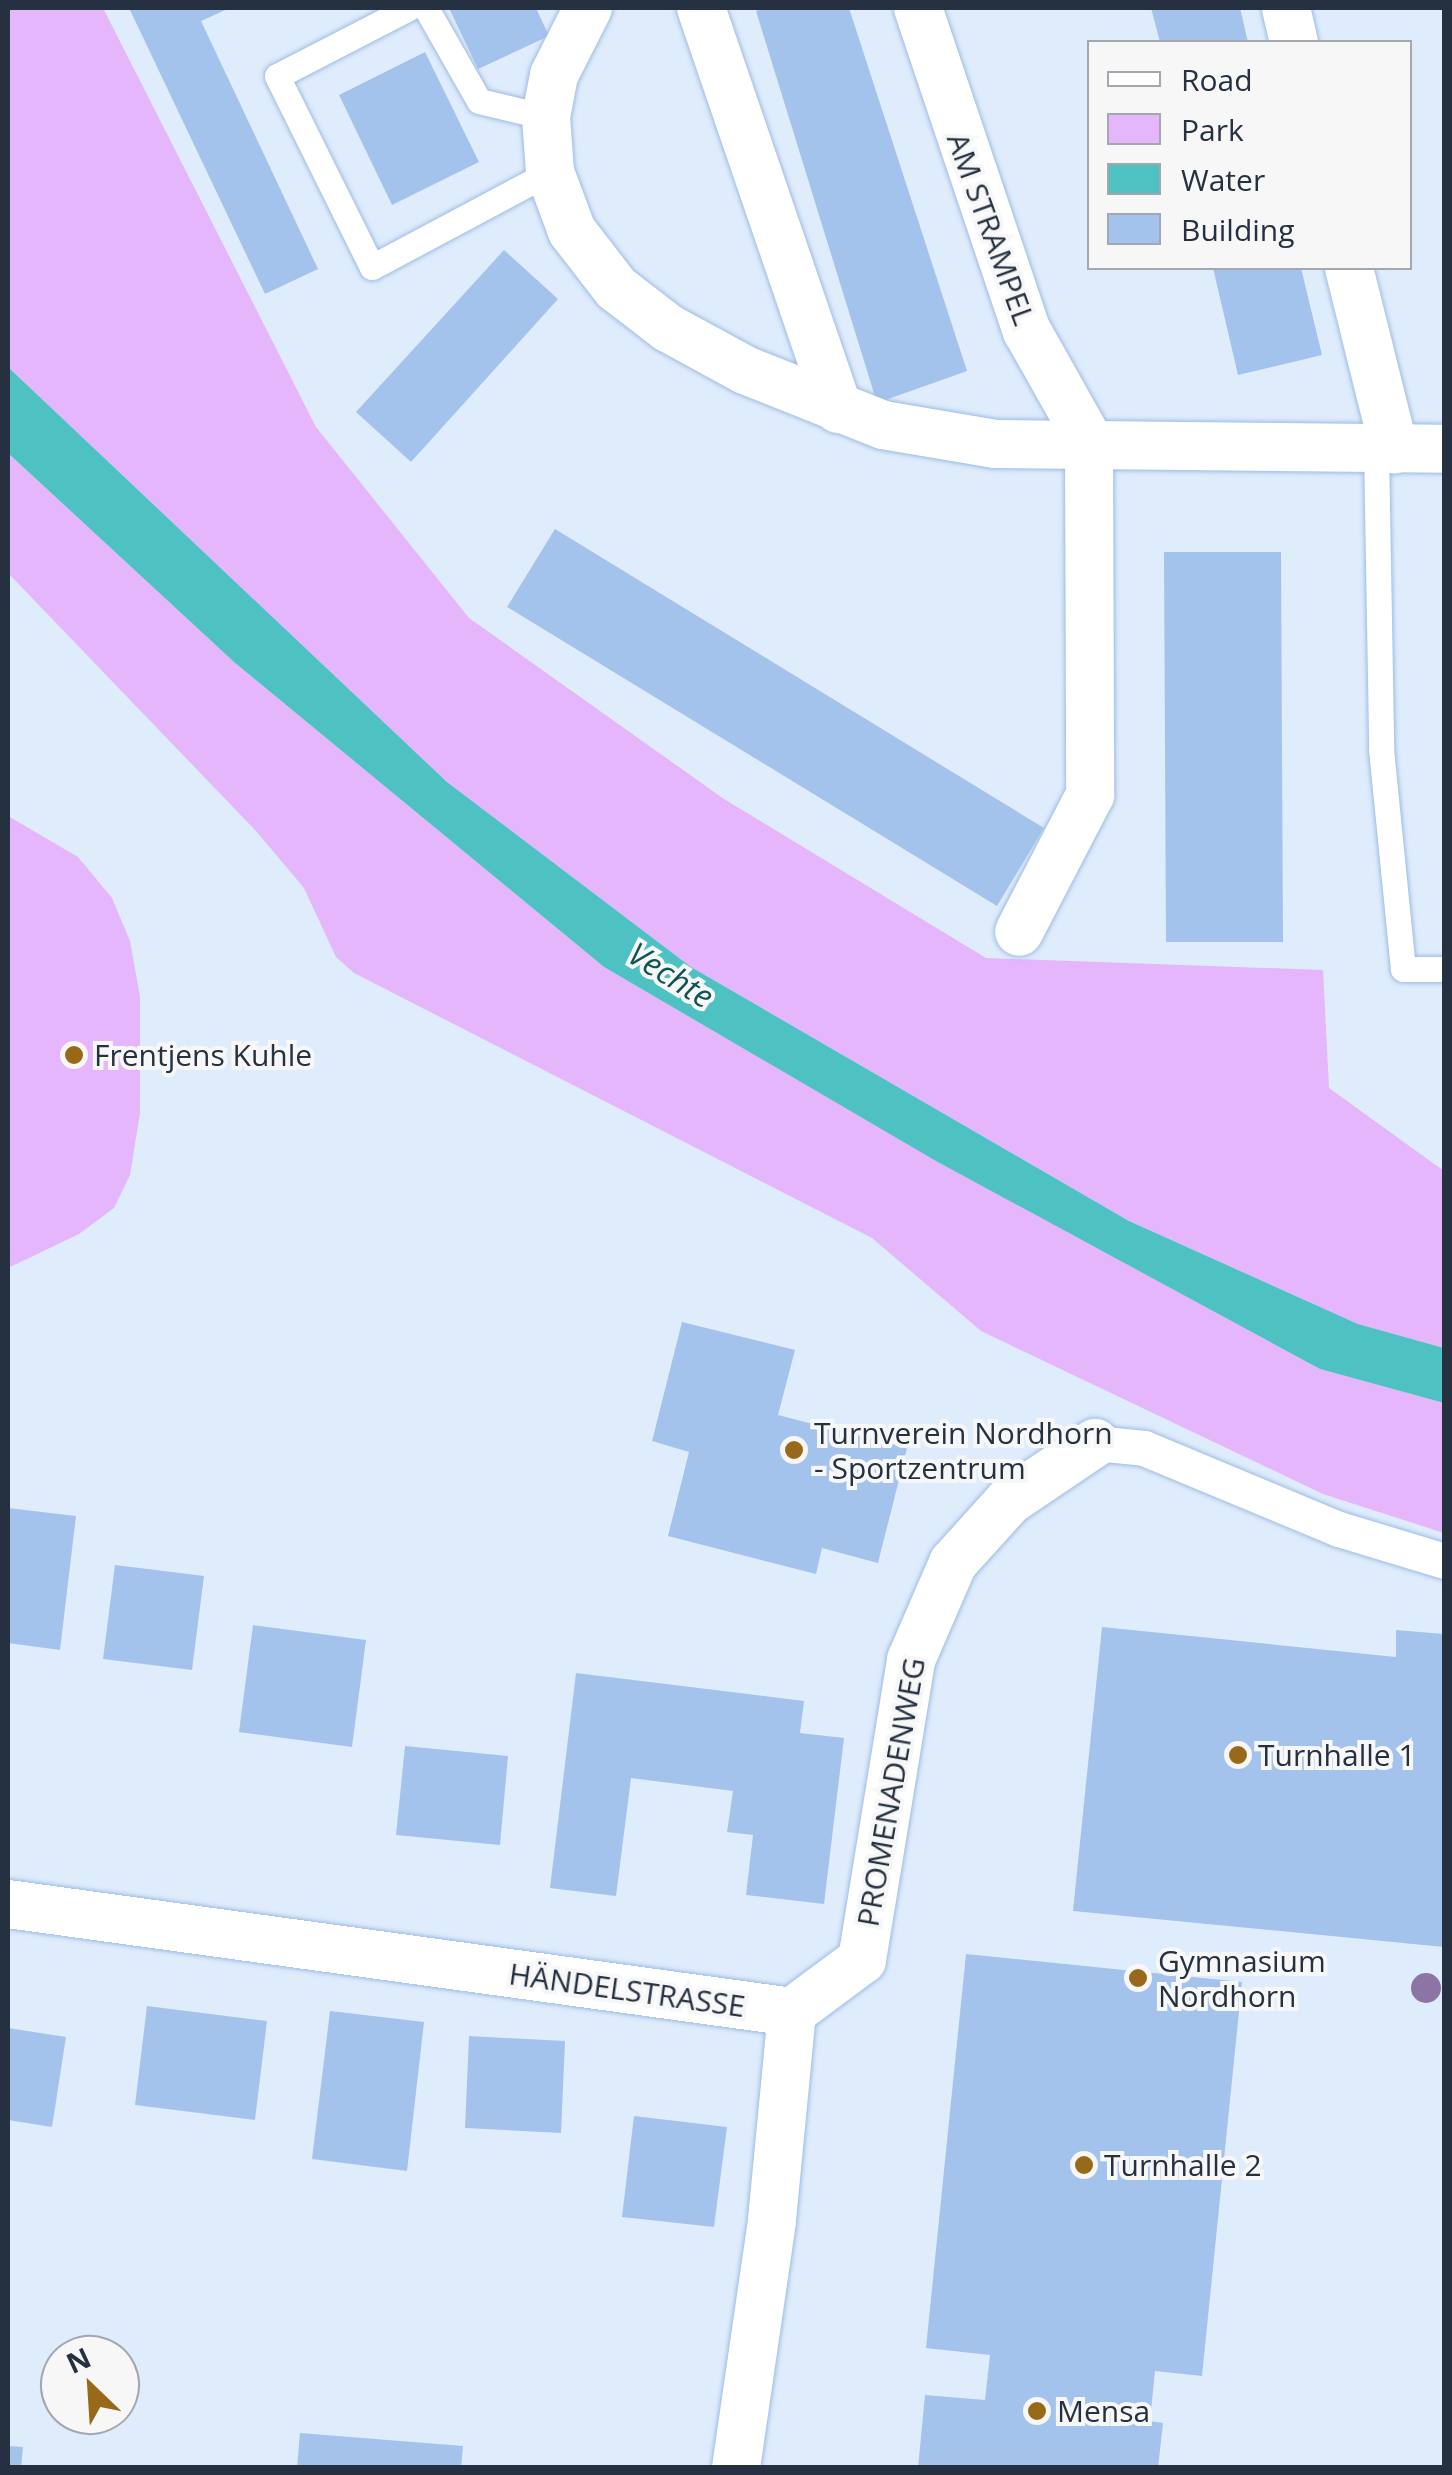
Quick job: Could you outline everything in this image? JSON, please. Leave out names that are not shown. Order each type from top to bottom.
[{"type":"street","points":[[588,8],[554,74],[546,117],[550,172],[572,231],[616,288],[668,328],[745,370],[882,425],[995,444],[1089,441],[1444,449]]},
{"type":"street","points":[[702,8],[838,409]]},
{"type":"street","name":"AM STRAMPEL","points":[[918,8],[1027,331],[1089,441]]},
{"type":"street","points":[[1286,8],[1294,40]]},
{"type":"street","points":[[1349,270],[1385,449]]},
{"type":"street","points":[[1018,932],[1090,794],[1089,441]]},
{"type":"street","name":"PROMENADENWEG","points":[[792,2012],[862,1960],[911,1660],[953,1563],[1009,1501],[1095,1443],[1144,1448],[1339,1529],[1444,1561]]},
{"type":"street","name":"HÄNDELSTRASSE","points":[[8,1904],[792,2012]]},
{"type":"street","points":[[736,2468],[772,2220],[792,2012]]},
{"type":"lane","points":[[410,8],[278,76],[372,267],[550,172]]},
{"type":"lane","points":[[426,8],[479,101],[546,117]]},
{"type":"lane","points":[[1385,449],[1381,749],[1404,969],[1444,969]]},
{"type":"green space","points":[[8,8],[103,8],[316,427],[469,618],[724,799],[986,958],[1323,970],[1329,1088],[1444,1171],[1444,1348],[1358,1324],[1129,1221],[691,967],[447,782],[8,367]]},
{"type":"green space","points":[[8,453],[234,662],[604,967],[937,1161],[1320,1369],[1444,1403],[1444,1533],[1323,1494],[981,1331],[872,1238],[354,973],[336,957],[304,888],[256,831],[8,573]]},
{"type":"green space","name":"Frentjens Kuhle","points":[[8,816],[78,857],[112,898],[130,941],[140,997],[140,1113],[130,1175],[114,1208],[79,1234],[8,1268]]},
{"type":"water","name":"Vechte","points":[[8,367],[447,782],[691,967],[1129,1221],[1358,1324],[1444,1348],[1444,1403],[1320,1369],[936,1161],[604,967],[234,662],[8,453]]},
{"type":"building","points":[[129,8],[230,8],[201,21],[318,269],[265,294]]},
{"type":"building","points":[[449,8],[536,8],[549,36],[478,69]]},
{"type":"building","points":[[849,8],[967,371],[877,403],[756,11]]},
{"type":"building","points":[[1151,8],[1240,8],[1248,40],[1159,40]]},
{"type":"building","points":[[425,52],[479,162],[392,205],[339,95]]},
{"type":"building","points":[[504,250],[558,299],[411,462],[356,412]]},
{"type":"building","points":[[1213,270],[1301,270],[1322,355],[1238,375]]},
{"type":"building","points":[[555,529],[1044,828],[997,906],[507,607]]},
{"type":"building","points":[[1164,552],[1281,552],[1283,942],[1166,942]]},
{"type":"building","name":"Turnverein Nordhorn - Sportzentrum","points":[[682,1322],[795,1350],[778,1415],[907,1448],[878,1563],[822,1548],[816,1574],[668,1536],[689,1452],[652,1441]]},
{"type":"building","points":[[8,1508],[76,1516],[60,1650],[8,1643]]},
{"type":"building","points":[[115,1565],[204,1576],[192,1670],[103,1659]]},
{"type":"building","points":[[253,1625],[366,1640],[352,1747],[239,1732]]},
{"type":"building","name":"Turnhalle 1","points":[[1102,1627],[1396,1657],[1396,1630],[1444,1634],[1444,1947],[1073,1911]]},
{"type":"building","points":[[576,1673],[804,1701],[800,1733],[844,1738],[824,1904],[746,1895],[753,1835],[727,1832],[733,1791],[631,1778],[616,1896],[550,1888]]},
{"type":"building","points":[[405,1746],[508,1756],[500,1845],[396,1835]]},
{"type":"building","name":"Turnhalle 2","points":[[966,1954],[1242,1982],[1202,2376],[1155,2371],[1150,2421],[1163,2423],[1158,2468],[918,2468],[925,2395],[985,2400],[990,2355],[926,2348]]},
{"type":"building","points":[[147,2006],[267,2021],[255,2120],[135,2105]]},
{"type":"building","points":[[330,2011],[424,2022],[407,2171],[312,2159]]},
{"type":"building","points":[[8,2028],[66,2037],[52,2127],[8,2120]]},
{"type":"building","points":[[469,2036],[565,2041],[561,2133],[465,2128]]},
{"type":"building","points":[[634,2116],[727,2127],[714,2227],[622,2217]]},
{"type":"building","points":[[300,2433],[463,2446],[461,2468],[297,2468]]},
{"type":"building","points":[[8,2446],[23,2447],[21,2468],[8,2468]]},
{"type":"place","name":"Frentjens Kuhle","points":[[74,1055]]},
{"type":"place","name":"Turnverein Nordhorn - Sportzentrum","points":[[794,1450]]},
{"type":"place","name":"Turnhalle 1","points":[[1238,1755]]},
{"type":"place","name":"Gymnasium Nordhorn","points":[[1138,1978]]},
{"type":"place","name":"Turnhalle 2","points":[[1084,2165]]},
{"type":"place","name":"Mensa","points":[[1037,2411]]}]
